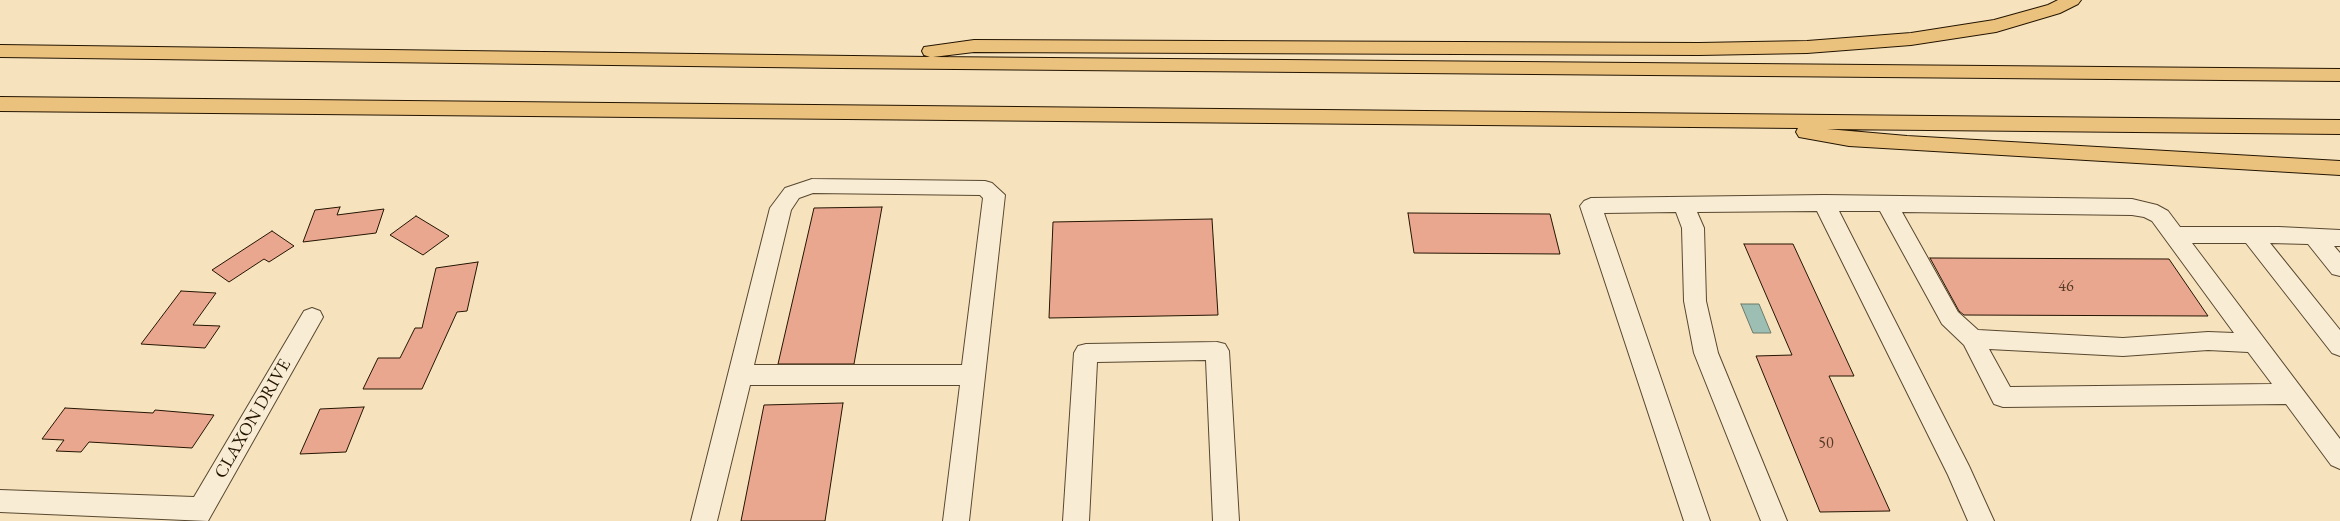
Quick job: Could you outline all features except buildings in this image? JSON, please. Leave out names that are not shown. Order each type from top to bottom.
[{"type":"highway","points":[[841,62],[974,46],[1683,49],[1807,47],[1911,39],[1996,26],[2054,9],[2072,0]]},
{"type":"highway","points":[[0,51],[841,62],[2340,75]]},
{"type":"highway","points":[[0,104],[2340,127]]},
{"type":"highway","points":[[1727,120],[1856,139],[2340,168]]},
{"type":"street","points":[[704,521],[781,208],[792,194],[812,186],[985,188],[994,195],[956,521]]},
{"type":"street","points":[[1824,203],[1960,474],[1981,521]]},
{"type":"street","points":[[1697,521],[1591,206],[1824,203],[2132,207],[2149,210],[2160,216],[2340,458]]},
{"type":"street","points":[[1887,204],[1946,312],[1972,339],[2004,397],[2292,394]]},
{"type":"street","points":[[1683,205],[1693,228],[1695,301],[1706,353],[1774,521]]},
{"type":"street","points":[[2174,235],[2313,236],[2340,238]]},
{"type":"street","points":[[2252,235],[2340,348]]},
{"type":"street","points":[[2313,236],[2340,268]]},
{"type":"street","name":"CLAXON DRIVE","points":[[197,515],[312,318]]},
{"type":"street","points":[[1972,339],[2123,347],[2208,341],[2255,343]]},
{"type":"street","points":[[1076,521],[1086,353],[1217,351],[1226,521]]},
{"type":"street","points":[[740,375],[973,375]]},
{"type":"street","points":[[0,501],[197,515]]},
{"type":"water","points":[[1741,304],[1759,304],[1771,333],[1753,333]]}]
